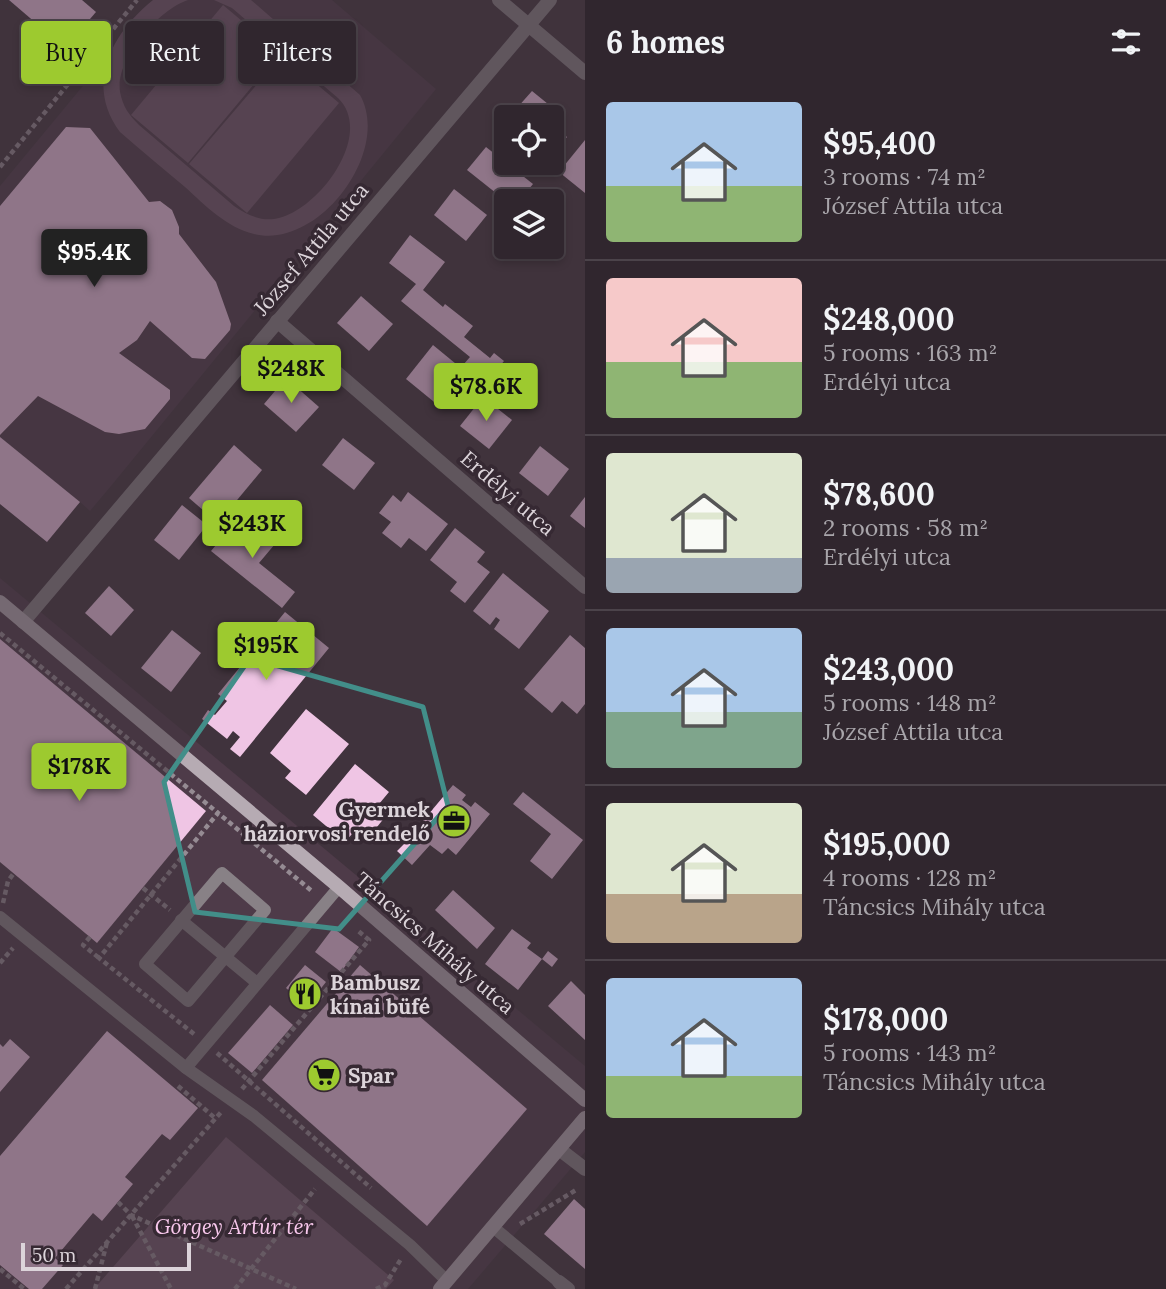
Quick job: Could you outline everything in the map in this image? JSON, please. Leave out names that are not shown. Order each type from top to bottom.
[{"type":"street","points":[[499,0],[585,74]]},
{"type":"street","name":"József Attila utca","points":[[23,622],[550,0]]},
{"type":"street","name":"Erdélyi utca","points":[[277,321],[585,587]]},
{"type":"street","name":"Táncsics Mihály utca","points":[[0,603],[339,887],[585,1100]]},
{"type":"street","points":[[444,1285],[585,1118]]},
{"type":"street","points":[[559,1149],[585,1169]]},
{"type":"lane","points":[[222,873],[265,910],[224,956],[188,1001],[145,964],[222,873]]},
{"type":"lane","points":[[186,1068],[339,887]]},
{"type":"lane","points":[[0,917],[186,1068],[232,1100],[326,1175],[410,1245],[444,1285]]},
{"type":"lane","points":[[181,920],[257,983]]},
{"type":"lane","points":[[493,1227],[564,1285]]},
{"type":"path","points":[[0,167],[137,0]]},
{"type":"path","points":[[0,634],[218,813]]},
{"type":"path","points":[[0,917],[8,881],[14,873]]},
{"type":"path","points":[[143,887],[181,920]]},
{"type":"path","points":[[349,923],[369,940],[250,1081],[380,1195]]},
{"type":"path","points":[[90,937],[83,945],[99,958]]},
{"type":"path","points":[[66,1289],[232,1100]]},
{"type":"path","points":[[235,1289],[326,1175]]},
{"type":"path","points":[[517,1226],[576,1190]]},
{"type":"path","points":[[118,1202],[131,1214],[296,1289]]},
{"type":"path","points":[[131,1214],[171,1289]]},
{"type":"path","points":[[95,1289],[107,1242]]},
{"type":"path","points":[[376,1289],[385,1285],[410,1245]]},
{"type":"path","points":[[0,1269],[22,1288]]},
{"type":"highlighted area","points":[[250,658],[423,707],[448,806],[339,929],[195,912],[164,782]]},
{"type":"shaded area","points":[[154,0],[332,0],[436,89],[90,511],[80,502],[47,542],[0,504],[0,186],[84,84],[111,84],[111,52],[125,35],[125,84],[224,84],[224,21],[137,21]]},
{"type":"shaded area","points":[[0,578],[585,1066],[585,1152],[468,1289],[0,1289]]},
{"type":"green space","points":[[153,0],[188,0],[176,5],[156,21],[131,21]]},
{"type":"green space","points":[[214,0],[251,0],[275,21],[247,21],[232,8]]},
{"type":"green space","points":[[223,5],[242,21],[238,21],[238,84],[254,84],[188,163],[131,115],[157,84],[224,84],[224,21],[210,21]]},
{"type":"green space","points":[[125,28],[125,63],[120,79],[120,92],[129,114],[234,206],[248,214],[274,219],[290,214],[323,188],[336,170],[346,151],[350,132],[348,114],[338,98],[322,84],[347,84],[360,95],[367,118],[366,143],[357,168],[343,192],[324,212],[302,227],[278,235],[254,234],[234,226],[217,215],[120,132],[109,114],[104,96],[104,84],[111,84],[111,53]]},
{"type":"green space","points":[[257,84],[316,84],[339,103],[247,213],[189,164]]},
{"type":"green space","name":"Görgey Artúr tér","points":[[226,1137],[394,1280],[386,1289],[94,1289]]},
{"type":"building","points":[[9,0],[82,0],[96,12],[88,21],[34,21]]},
{"type":"building","points":[[532,91],[549,105],[520,105]]},
{"type":"building","points":[[66,127],[90,128],[149,202],[160,201],[172,210],[179,234],[216,282],[231,324],[230,330],[205,359],[192,358],[150,321],[137,340],[119,353],[170,390],[170,399],[145,429],[119,434],[105,432],[38,396],[0,435],[0,206]]},
{"type":"building","points":[[585,140],[585,193],[563,175],[564,166]]},
{"type":"building","points":[[486,147],[494,153],[494,175],[522,175],[533,184],[529,189],[494,189],[494,191],[467,170]]},
{"type":"building","points":[[454,189],[487,215],[466,241],[434,215]]},
{"type":"building","points":[[410,235],[445,262],[423,290],[443,307],[445,304],[473,326],[464,337],[490,358],[494,353],[504,361],[486,383],[463,365],[470,357],[401,301],[416,284],[389,263]]},
{"type":"building","points":[[361,296],[393,324],[369,351],[337,323]]},
{"type":"building","points":[[433,345],[467,373],[439,406],[406,379]]},
{"type":"building","points":[[286,378],[319,407],[296,432],[264,404]]},
{"type":"building","points":[[483,397],[512,420],[489,449],[460,426]]},
{"type":"building","points":[[0,437],[80,502],[47,542],[0,504]]},
{"type":"building","points":[[343,438],[375,463],[354,490],[322,465]]},
{"type":"building","points":[[234,445],[262,470],[218,523],[189,498]]},
{"type":"building","points":[[540,446],[569,469],[548,496],[519,473]]},
{"type":"building","points":[[408,492],[448,524],[426,551],[409,538],[401,548],[382,533],[391,522],[379,513],[393,495],[401,502]]},
{"type":"building","points":[[585,497],[585,528],[570,516]]},
{"type":"building","points":[[182,505],[207,525],[179,560],[154,540]]},
{"type":"building","points":[[240,516],[275,544],[259,563],[295,592],[282,608],[211,551]]},
{"type":"building","points":[[455,528],[485,552],[477,562],[490,572],[465,603],[450,591],[457,582],[430,560]]},
{"type":"building","points":[[503,573],[549,611],[519,649],[494,629],[500,620],[496,617],[490,625],[473,611]]},
{"type":"building","points":[[109,586],[134,610],[111,636],[85,613]]},
{"type":"building","points":[[285,612],[329,648],[240,757],[230,749],[240,737],[233,731],[227,739],[202,719],[208,710],[215,715],[227,701],[218,694]]},
{"type":"building","points":[[172,630],[201,653],[171,692],[141,668]]},
{"type":"building","points":[[570,635],[585,648],[585,704],[577,714],[562,701],[552,713],[524,689]]},
{"type":"building","points":[[0,639],[206,811],[97,943],[0,862]]},
{"type":"building","points":[[306,709],[349,744],[306,795],[285,778],[291,771],[270,753]]},
{"type":"building","points":[[355,764],[389,792],[379,804],[389,812],[369,837],[358,827],[345,842],[313,815]]},
{"type":"building","name":"Gyermek háziorvosi rendelő","points":[[453,785],[466,795],[462,800],[471,807],[475,802],[490,814],[456,855],[448,848],[442,854],[430,845],[412,865],[397,851],[421,831],[417,828]]},
{"type":"building","points":[[523,792],[583,840],[552,879],[530,861],[551,834],[513,804]]},
{"type":"building","points":[[453,890],[495,928],[477,949],[435,910]]},
{"type":"building","points":[[333,928],[359,947],[341,972],[315,952]]},
{"type":"building","points":[[512,929],[531,943],[527,948],[542,959],[518,990],[485,964]]},
{"type":"building","points":[[548,951],[558,959],[552,967],[542,959]]},
{"type":"building","points":[[305,965],[326,982],[307,1006],[286,988]]},
{"type":"building","points":[[360,965],[527,1109],[427,1226],[262,1080]]},
{"type":"building","points":[[571,981],[585,995],[585,1040],[548,1006]]},
{"type":"building","points":[[270,1005],[293,1025],[252,1073],[228,1053]]},
{"type":"building","points":[[107,1031],[198,1108],[170,1140],[162,1134],[125,1177],[133,1184],[102,1221],[93,1213],[55,1258],[63,1265],[42,1289],[29,1289],[0,1265],[0,1156]]},
{"type":"building","points":[[10,1039],[30,1057],[0,1092],[0,1044],[3,1047]]},
{"type":"building","points":[[574,1199],[585,1209],[585,1269],[544,1234]]},
{"type":"place","name":"Gyermek háziorvosi rendelő","points":[[454,821]]},
{"type":"place","name":"Bambusz kínai büfé","points":[[305,994]]},
{"type":"place","name":"Spar","points":[[324,1075]]}]
